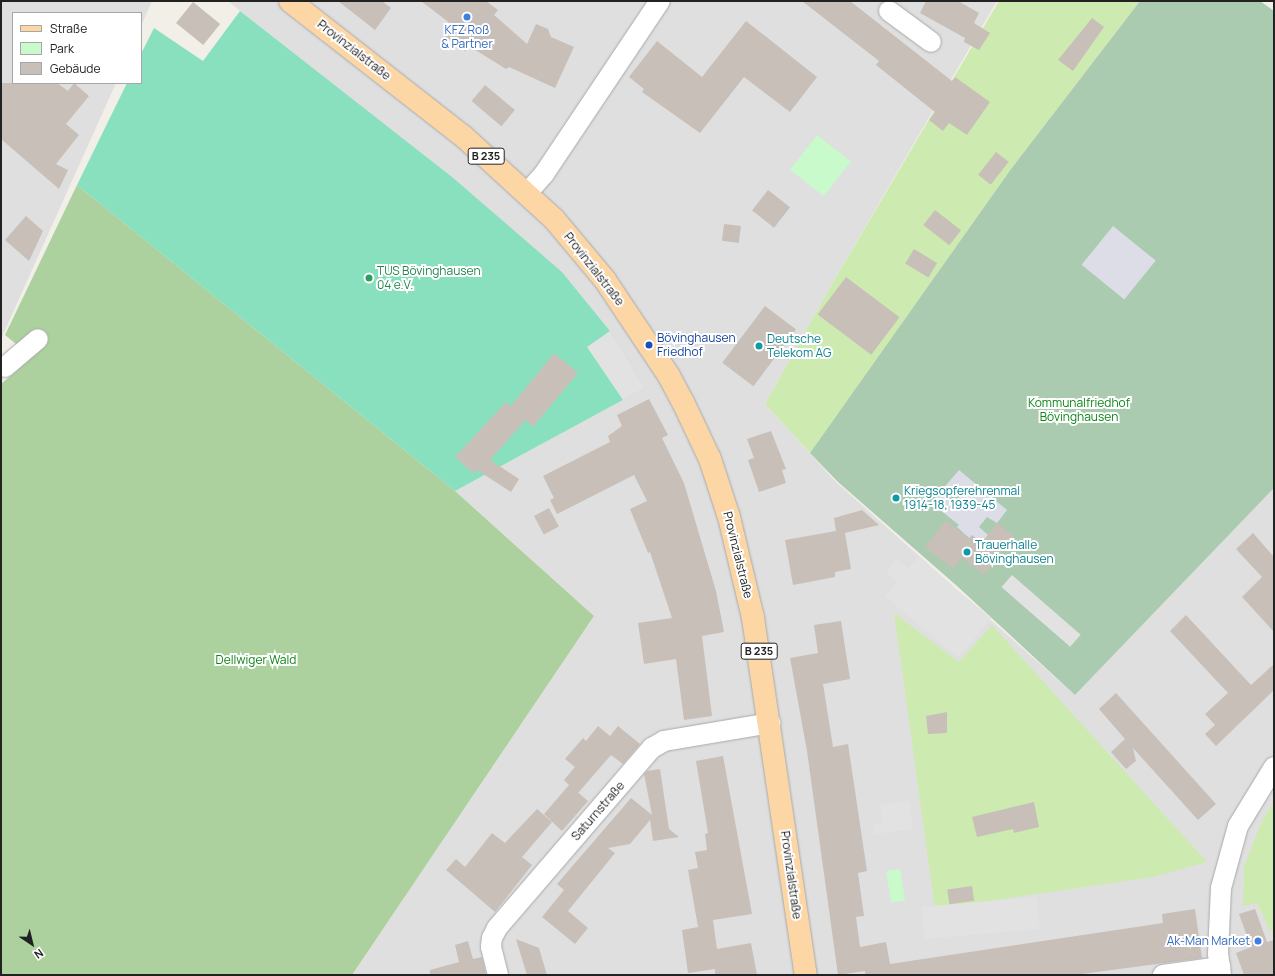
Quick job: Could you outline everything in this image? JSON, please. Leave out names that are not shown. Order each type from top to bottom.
[{"type":"main road","name":"Provinzialstraße","points":[[290,1],[463,136],[554,219],[605,280],[669,376],[704,446],[729,517],[753,618],[770,723],[806,975]]},
{"type":"street","points":[[527,193],[544,174],[660,1]]},
{"type":"street","points":[[887,4],[931,42]]},
{"type":"street","points":[[2,366],[38,339]]},
{"type":"street","name":"Saturnstraße","points":[[498,975],[491,947],[492,938],[497,928],[652,748],[664,741],[770,723]]},
{"type":"street","points":[[1163,975],[1220,971],[1218,954],[1221,888],[1238,826],[1274,767]]},
{"type":"shaded area","points":[[1,1],[152,1],[142,24],[142,12],[12,12],[12,84],[116,84],[1,339]]},
{"type":"shaded area","points":[[228,1],[997,1],[833,282],[765,404],[836,482],[1075,695],[1274,488],[1274,975],[352,975],[594,616],[455,491],[645,388],[610,331],[562,272]]},
{"type":"shaded area","points":[[1113,226],[1156,261],[1124,299],[1082,265]]},
{"type":"shaded area","points":[[610,331],[645,388],[623,400],[587,347]]},
{"type":"shaded area","points":[[959,470],[1007,510],[997,523],[987,517],[979,527],[988,535],[981,543],[969,538],[957,527],[959,525],[935,506],[929,505]],"holes":[[[952,486],[962,493],[955,503],[945,495]]]},
{"type":"shaded area","points":[[918,557],[991,618],[958,658],[885,596],[897,582],[886,572],[897,559],[908,568]]},
{"type":"shaded area","points":[[1012,575],[1081,635],[1070,647],[1002,587]]},
{"type":"shaded area","points":[[909,801],[913,829],[874,834],[873,824],[882,823],[880,805]]},
{"type":"shaded area","points":[[1037,897],[1040,929],[924,939],[921,907]]},
{"type":"green space","points":[[999,1],[1140,1],[1011,169],[810,453],[765,404],[833,282]]},
{"type":"green space","name":"Kommunalfriedhof Bövinghausen","points":[[1140,1],[1260,1],[1274,11],[1274,488],[1075,695],[957,586],[838,482],[810,453],[1011,169]]},
{"type":"green space","points":[[240,11],[452,177],[562,272],[610,331],[645,388],[455,491],[77,185],[127,84],[142,84],[142,52],[154,28],[203,61]]},
{"type":"green space","points":[[817,135],[851,161],[824,196],[790,170]]},
{"type":"green space","name":"Dellwiger Wald","points":[[77,185],[455,491],[594,616],[352,975],[1,975],[1,384],[32,357],[5,335]]},
{"type":"green space","points":[[894,613],[959,662],[992,625],[1207,862],[1153,877],[935,909]]},
{"type":"green space","points":[[1274,801],[1274,931],[1270,931],[1257,903],[1243,906],[1244,866],[1263,819]]},
{"type":"green space","points":[[900,869],[905,901],[891,903],[886,871]]},
{"type":"building","points":[[338,1],[382,1],[391,8],[375,30]]},
{"type":"building","points":[[421,1],[486,1],[498,10],[494,15],[527,44],[536,24],[548,29],[551,37],[574,47],[555,88],[509,67],[506,69],[469,46],[465,51],[443,35],[451,24]]},
{"type":"building","points":[[802,1],[850,1],[952,81],[955,77],[990,102],[967,135],[949,123],[943,131],[929,120],[935,112],[876,65],[879,61]]},
{"type":"building","points":[[926,1],[958,1],[979,13],[974,23],[990,33],[979,50],[964,42],[965,38],[920,13]]},
{"type":"building","points":[[193,2],[220,24],[203,45],[176,23]]},
{"type":"building","points":[[1092,18],[1104,27],[1073,71],[1058,60]]},
{"type":"building","points":[[746,21],[817,77],[790,112],[744,77],[700,133],[642,92],[644,89],[629,77],[657,41],[702,77]]},
{"type":"building","points":[[1,83],[58,84],[68,91],[73,84],[75,84],[89,96],[66,124],[79,135],[56,164],[68,170],[59,189],[1,139]]},
{"type":"building","points":[[485,85],[515,110],[501,126],[472,101]]},
{"type":"building","points":[[996,152],[1009,162],[991,185],[978,175]]},
{"type":"building","points":[[768,190],[790,207],[774,228],[752,210]]},
{"type":"building","points":[[935,210],[961,230],[949,245],[923,225]]},
{"type":"building","points":[[26,216],[43,231],[29,261],[5,240]]},
{"type":"building","points":[[724,224],[741,226],[739,243],[722,241]]},
{"type":"building","points":[[914,249],[937,263],[928,277],[905,264]]},
{"type":"building","points":[[846,277],[900,317],[871,355],[818,315]]},
{"type":"building","name":"Deutsche Telekom AG","points":[[765,306],[796,329],[753,386],[722,363]]},
{"type":"building","points":[[554,353],[578,373],[533,427],[526,420],[490,460],[519,479],[511,492],[477,470],[474,474],[455,457],[506,402],[511,406]]},
{"type":"building","points":[[649,399],[668,435],[662,438],[684,483],[716,591],[724,632],[702,636],[712,716],[684,720],[676,659],[644,664],[638,623],[672,618],[650,552],[648,553],[630,509],[647,501],[634,475],[557,514],[550,500],[554,498],[543,476],[610,442],[608,436],[622,426],[617,415]]},
{"type":"building","points":[[771,431],[786,469],[782,470],[786,483],[759,492],[748,460],[754,458],[747,439]]},
{"type":"building","points":[[549,508],[559,527],[544,535],[534,516]]},
{"type":"building","points":[[862,510],[879,525],[845,533],[851,569],[835,572],[835,577],[793,585],[785,540],[836,531],[834,518]]},
{"type":"building","name":"Trauerhalle Bövinghausen","points":[[946,520],[969,538],[972,535],[982,543],[997,523],[1014,536],[984,575],[962,558],[953,569],[925,547]]},
{"type":"building","points":[[1253,533],[1274,557],[1274,632],[1242,597],[1262,577],[1236,549]]},
{"type":"building","points":[[1186,615],[1251,685],[1274,664],[1274,690],[1216,746],[1205,734],[1215,725],[1205,714],[1228,693],[1170,631]]},
{"type":"building","points":[[841,621],[850,679],[823,684],[833,747],[848,744],[867,871],[858,873],[864,916],[856,917],[860,947],[886,942],[890,964],[1163,923],[1162,914],[1195,909],[1202,958],[1074,975],[865,975],[865,971],[838,975],[807,751],[790,658],[818,653],[814,625]]},
{"type":"building","points":[[1116,693],[1216,804],[1198,820],[1133,748],[1136,761],[1126,769],[1111,752],[1125,739],[1099,709]]},
{"type":"building","points":[[947,712],[947,733],[928,734],[926,716]]},
{"type":"building","points":[[598,726],[610,736],[618,726],[640,744],[623,764],[611,755],[578,793],[588,801],[562,831],[544,814],[569,785],[564,780],[575,767],[565,759],[583,738],[586,741]]},
{"type":"building","points":[[723,756],[752,914],[713,920],[717,949],[751,943],[757,975],[715,975],[715,969],[688,973],[682,930],[698,927],[688,870],[698,868],[695,852],[707,850],[705,834],[708,833],[696,761]]},
{"type":"building","points":[[660,769],[669,829],[679,837],[653,841],[650,820],[630,844],[608,848],[615,853],[568,911],[588,928],[575,944],[542,917],[564,890],[557,884],[631,798],[652,815],[644,774],[647,771]]},
{"type":"building","points":[[1034,802],[1039,827],[1014,833],[1013,829],[977,837],[972,817]]},
{"type":"building","points":[[537,809],[552,822],[522,857],[532,865],[495,912],[446,870],[456,859],[465,867],[492,833],[505,843]]},
{"type":"building","points":[[972,886],[974,901],[949,904],[947,889]]},
{"type":"building","name":"Ak-Man Market","points":[[1255,909],[1267,942],[1274,940],[1274,975],[1244,975],[1236,953],[1251,947],[1239,914]]},
{"type":"building","points":[[516,939],[539,948],[547,975],[527,975]]},
{"type":"building","points":[[468,941],[473,959],[482,957],[486,975],[430,975],[430,970],[459,962],[455,945]]},
{"type":"place","name":"KFZ Roß & Partner","points":[[467,17]]},
{"type":"place","name":"TUS Bövinghausen 04 e.V.","points":[[369,278]]},
{"type":"place","name":"Bövinghausen Friedhof","points":[[649,345]]},
{"type":"place","name":"Deutsche Telekom AG","points":[[759,346]]},
{"type":"place","name":"Kriegsopferehrenmal 1914-18, 1939-45","points":[[896,498]]},
{"type":"place","name":"Trauerhalle Bövinghausen","points":[[967,552]]},
{"type":"place","name":"Ak-Man Market","points":[[1258,941]]}]
